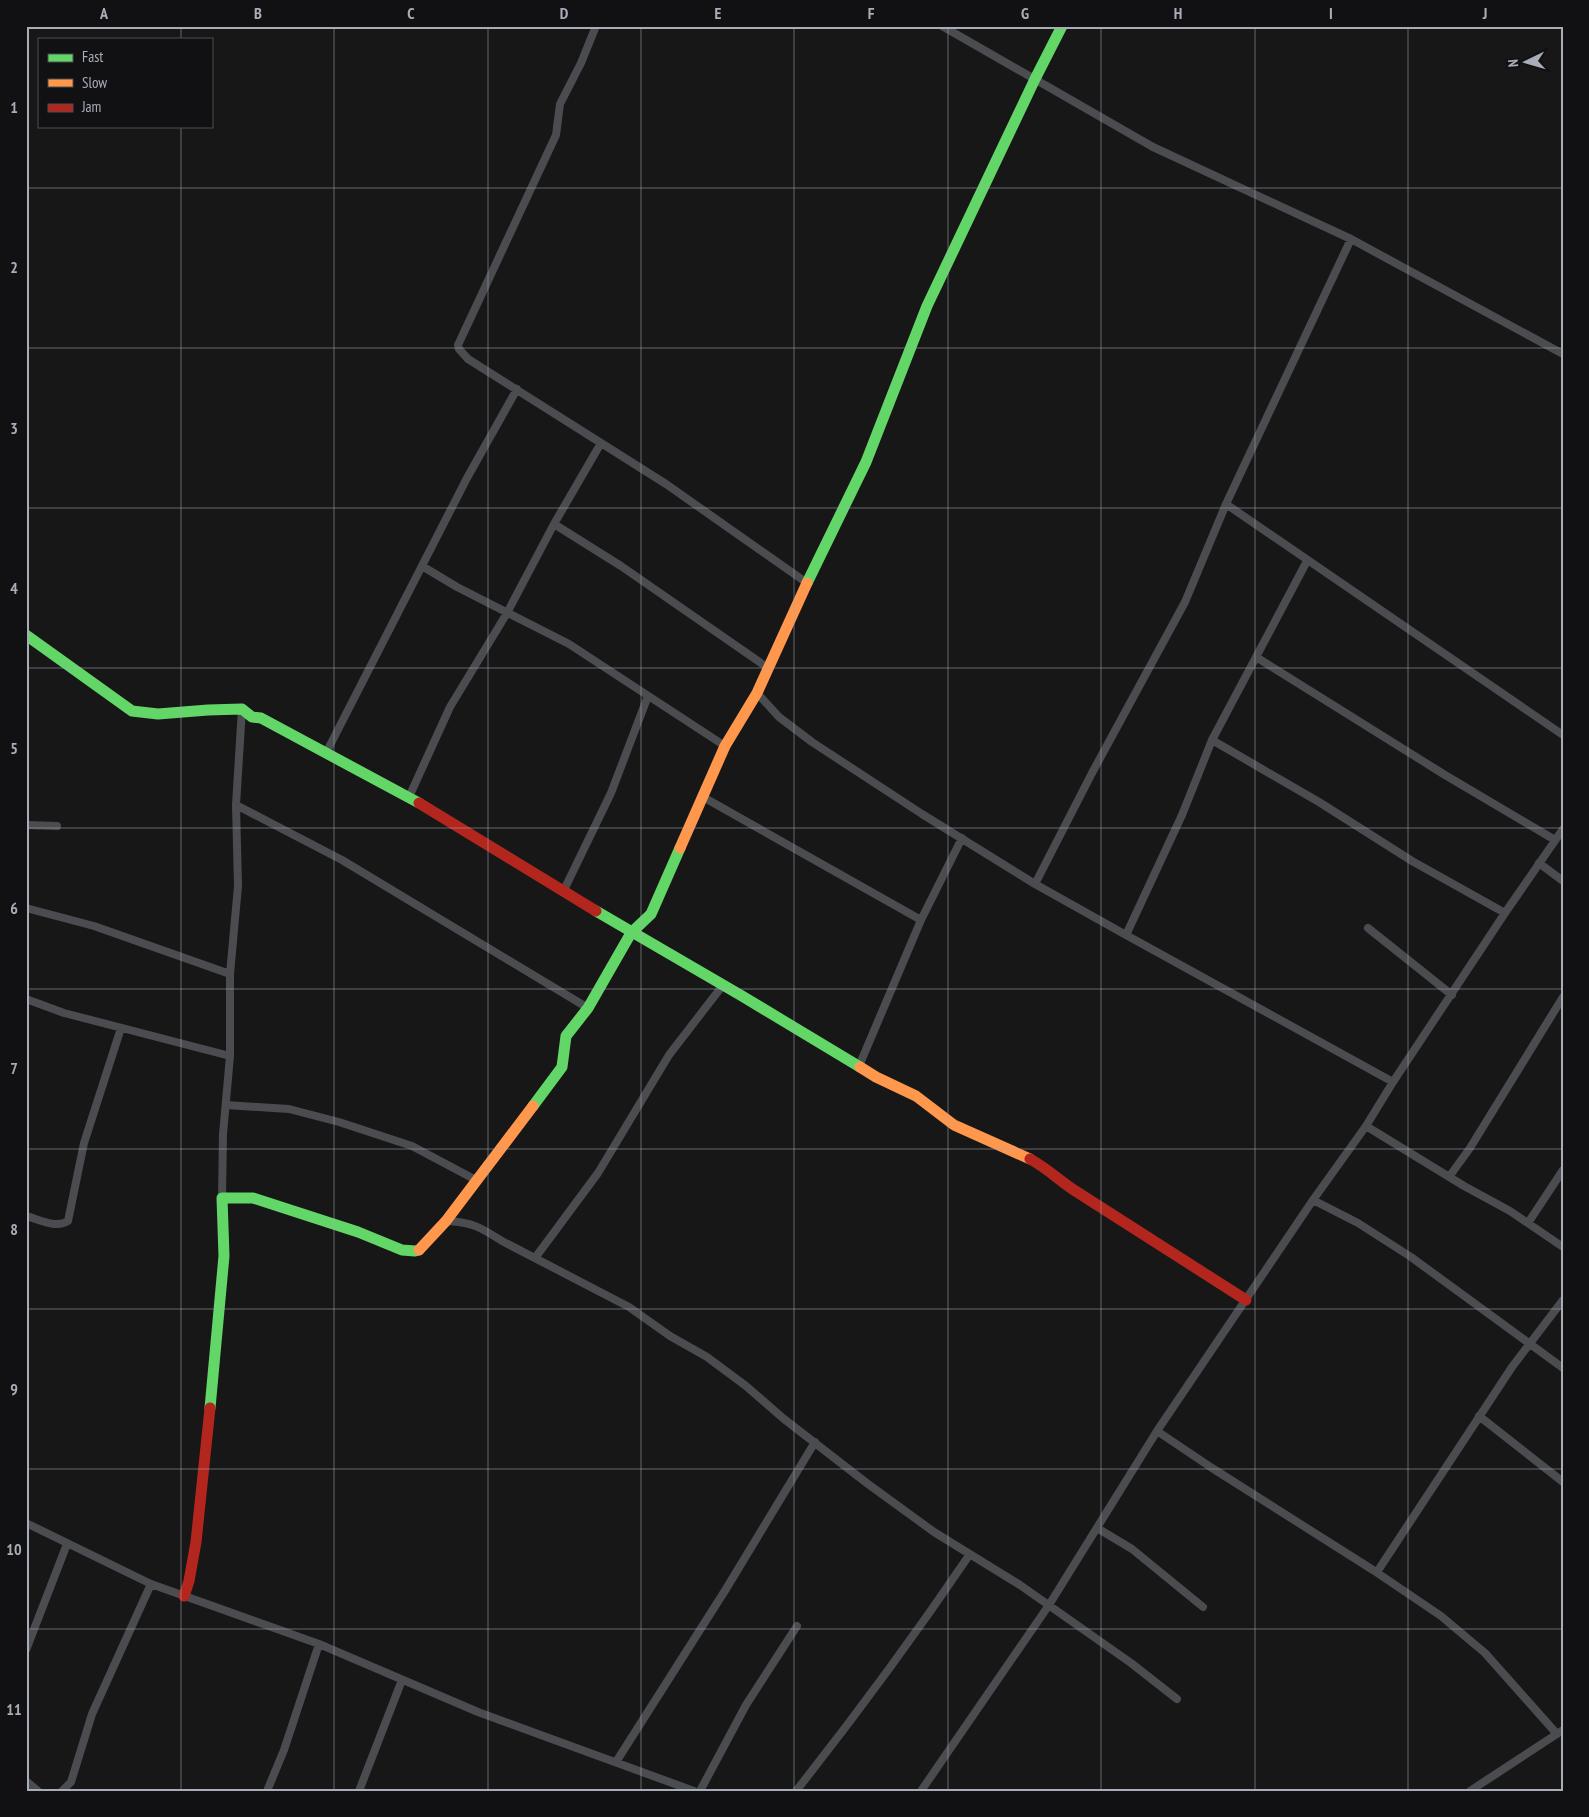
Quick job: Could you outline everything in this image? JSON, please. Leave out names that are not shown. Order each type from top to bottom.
[{"type":"street","points":[[596,26],[581,63],[560,104],[556,135],[458,344],[462,354],[666,484],[807,583]]},
{"type":"street","points":[[942,26],[1153,146],[1351,239],[1563,354]]},
{"type":"street","points":[[222,1198],[253,1198],[358,1232],[402,1250],[410,1252],[421,1249],[446,1221],[562,1067],[566,1036],[588,1008],[631,933],[651,914],[725,746],[757,693],[807,583],[866,462],[927,306],[1062,26]]},
{"type":"street","points":[[1035,884],[1092,773],[1185,602],[1226,504],[1351,239]]},
{"type":"street","points":[[326,753],[467,478],[517,389]]},
{"type":"street","points":[[409,797],[450,708],[507,613],[554,524],[601,443]]},
{"type":"street","points":[[1226,504],[1563,735]]},
{"type":"street","points":[[554,524],[621,566],[768,668]]},
{"type":"street","points":[[1126,935],[1182,815],[1212,740],[1307,561]]},
{"type":"street","points":[[422,566],[457,587],[570,644],[725,746]]},
{"type":"street","points":[[26,636],[132,711],[160,715],[202,710],[242,709],[252,717],[261,718],[409,797],[631,933],[723,985],[876,1077],[916,1096],[937,1114],[954,1125],[1039,1164],[1074,1191],[1120,1218],[1246,1300]]},
{"type":"street","points":[[1256,657],[1445,775],[1555,840]]},
{"type":"street","points":[[757,693],[779,717],[812,742],[1035,884],[1393,1082]]},
{"type":"street","points":[[563,892],[611,793],[648,696]]},
{"type":"street","points":[[184,1596],[189,1581],[196,1542],[224,1256],[222,1198],[223,1134],[230,1056],[230,974],[238,886],[236,805],[242,709]]},
{"type":"street","points":[[1212,740],[1319,802],[1412,861],[1505,913]]},
{"type":"street","points":[[702,797],[921,920]]},
{"type":"street","points":[[236,805],[342,860],[588,1008]]},
{"type":"street","points":[[26,825],[57,826]]},
{"type":"street","points":[[921,1791],[1049,1606],[1157,1431],[1313,1200],[1366,1126],[1505,913],[1563,829]]},
{"type":"street","points":[[859,1066],[921,920],[962,838]]},
{"type":"street","points":[[1539,863],[1563,881]]},
{"type":"street","points":[[26,908],[94,926],[230,974]]},
{"type":"street","points":[[1368,928],[1452,995]]},
{"type":"street","points":[[535,1258],[598,1173],[669,1055],[723,985]]},
{"type":"street","points":[[1449,1177],[1470,1148],[1563,997]]},
{"type":"street","points":[[26,999],[121,1028],[230,1056]]},
{"type":"street","points":[[26,1216],[56,1224],[68,1222],[84,1142],[121,1028]]},
{"type":"street","points":[[226,1104],[290,1109],[339,1122],[412,1146],[476,1180]]},
{"type":"street","points":[[1366,1126],[1528,1223],[1563,1247]]},
{"type":"street","points":[[1528,1223],[1563,1170]]},
{"type":"street","points":[[1313,1200],[1358,1223],[1411,1257],[1563,1368]]},
{"type":"street","points":[[446,1221],[464,1222],[474,1225],[629,1307],[670,1336],[707,1357],[890,1500],[934,1532],[1020,1585],[1131,1663],[1177,1699]]},
{"type":"street","points":[[1376,1572],[1528,1343],[1552,1316],[1563,1300]]},
{"type":"street","points":[[1479,1416],[1563,1482]]},
{"type":"street","points":[[1157,1431],[1376,1572],[1440,1616],[1485,1654],[1560,1732],[1470,1791]]},
{"type":"street","points":[[616,1762],[726,1589],[815,1442]]},
{"type":"street","points":[[26,1523],[150,1584],[319,1644],[478,1712],[694,1791]]},
{"type":"street","points":[[1097,1528],[1132,1549],[1203,1607]]},
{"type":"street","points":[[26,1650],[67,1544]]},
{"type":"street","points":[[796,1791],[852,1719],[970,1554]]},
{"type":"street","points":[[62,1791],[71,1782],[92,1714],[150,1584]]},
{"type":"street","points":[[700,1791],[746,1705],[798,1626]]},
{"type":"street","points":[[267,1791],[284,1750],[319,1644]]},
{"type":"street","points":[[359,1791],[402,1680]]},
{"type":"street","points":[[26,1781],[38,1791]]},
{"type":"traffic: fast","points":[[807,583],[866,462],[927,306],[1062,26]]},
{"type":"traffic: fast","points":[[26,635],[132,711],[158,714],[242,709],[252,717],[261,718],[419,803]]},
{"type":"traffic: fast","points":[[533,1106],[562,1067],[566,1036],[588,1008],[631,933],[651,914],[680,848]]},
{"type":"traffic: fast","points":[[596,911],[860,1067]]},
{"type":"traffic: fast","points":[[210,1408],[224,1256],[222,1198],[253,1198],[358,1232],[402,1250],[419,1250]]},
{"type":"traffic: slow","points":[[680,848],[725,746],[757,693],[807,583]]},
{"type":"traffic: slow","points":[[860,1067],[876,1077],[916,1096],[954,1125],[1030,1159]]},
{"type":"traffic: slow","points":[[419,1250],[446,1221],[533,1106]]},
{"type":"traffic: jam","points":[[419,803],[596,911]]},
{"type":"traffic: jam","points":[[1030,1159],[1077,1192],[1246,1300]]},
{"type":"traffic: jam","points":[[184,1596],[189,1581],[196,1542],[210,1408]]}]
